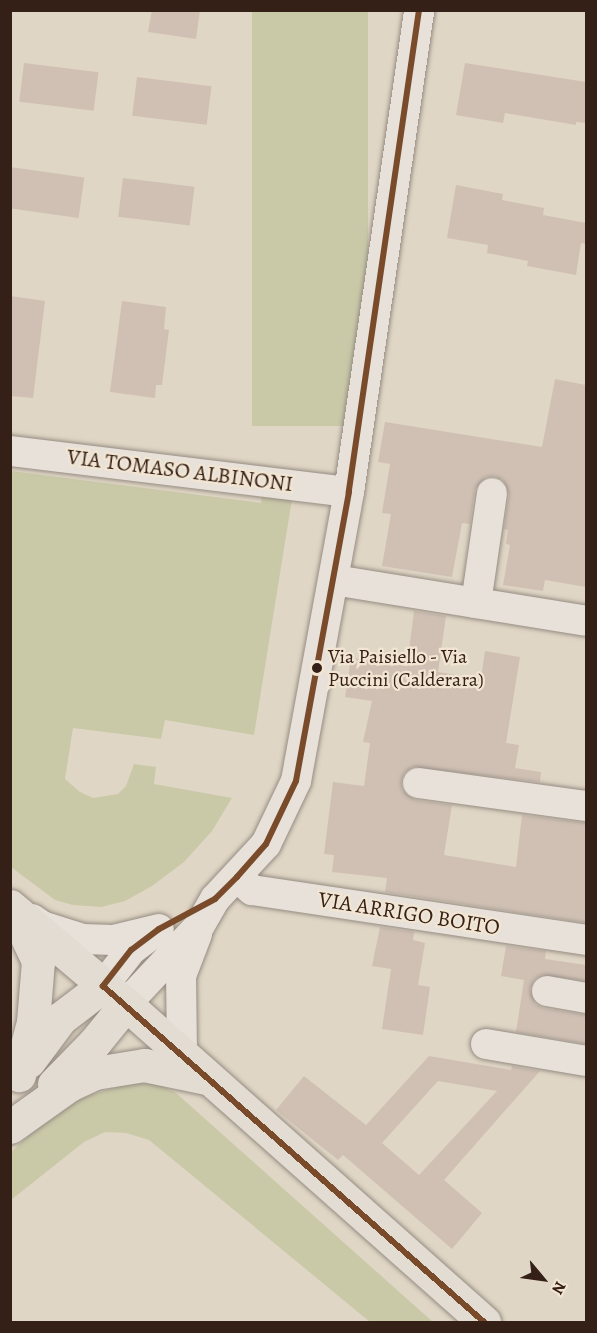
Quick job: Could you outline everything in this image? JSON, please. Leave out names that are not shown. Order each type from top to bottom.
[{"type":"main road","points":[[11,906],[182,1054],[484,1323]]},
{"type":"main road","points":[[11,906],[38,961],[33,1022],[16,1102]]},
{"type":"main road","points":[[16,1102],[61,1018],[114,995]]},
{"type":"main road","points":[[16,1102],[95,1074],[144,1065],[207,1078]]},
{"type":"street","points":[[182,1054],[181,976],[200,925],[215,899],[266,844],[296,781],[349,492],[419,10]]},
{"type":"street","name":"VIA TOMASO ALBINONI","points":[[10,451],[349,492]]},
{"type":"street","points":[[476,603],[492,493]]},
{"type":"street","points":[[334,580],[586,621]]},
{"type":"street","points":[[418,783],[586,806]]},
{"type":"street","name":"VIA ARRIGO BOITO","points":[[237,877],[252,890],[586,940]]},
{"type":"street","points":[[114,995],[131,950],[159,929],[215,899]]},
{"type":"street","points":[[11,906],[42,926],[84,939],[113,940],[159,929]]},
{"type":"street","points":[[114,995],[200,925]]},
{"type":"street","points":[[547,991],[586,998]]},
{"type":"street","points":[[486,1044],[586,1061]]},
{"type":"green space","points":[[252,10],[368,10],[368,426],[252,426]]},
{"type":"green space","points":[[11,471],[261,503],[262,494],[292,499],[254,735],[165,720],[161,739],[73,728],[65,779],[80,792],[93,798],[118,794],[126,786],[134,764],[156,767],[154,784],[232,798],[212,831],[184,862],[152,886],[125,901],[101,907],[73,905],[55,900],[11,867]]},
{"type":"green space","points":[[131,1083],[158,1084],[176,1093],[433,1322],[370,1322],[149,1140],[126,1133],[105,1132],[84,1142],[11,1200],[11,1152],[46,1120],[84,1097]]},
{"type":"building","points":[[152,10],[200,10],[196,39],[148,32]]},
{"type":"building","points":[[24,63],[98,72],[94,111],[19,102]]},
{"type":"building","points":[[465,63],[586,82],[586,123],[576,122],[576,125],[505,113],[503,123],[456,115]]},
{"type":"building","points":[[137,77],[211,86],[207,125],[132,116]]},
{"type":"building","points":[[10,167],[84,177],[79,218],[10,208]]},
{"type":"building","points":[[123,178],[194,187],[190,225],[118,217]]},
{"type":"building","points":[[456,185],[503,194],[502,200],[544,208],[543,215],[586,223],[586,244],[581,243],[576,275],[527,266],[528,261],[487,253],[488,245],[447,238]]},
{"type":"building","points":[[10,296],[45,301],[33,398],[10,396]]},
{"type":"building","points":[[122,301],[166,307],[164,329],[169,330],[162,385],[156,385],[155,398],[110,392]]},
{"type":"building","points":[[555,379],[586,385],[586,587],[545,580],[543,591],[503,585],[510,545],[506,544],[508,530],[504,529],[509,495],[503,480],[494,476],[485,477],[475,490],[470,524],[462,523],[452,577],[382,566],[391,514],[382,513],[390,464],[378,462],[385,422],[542,447]]},
{"type":"building","points":[[414,611],[446,616],[438,672],[481,679],[485,651],[520,657],[506,743],[519,745],[515,768],[541,772],[540,782],[412,767],[404,773],[401,781],[402,790],[415,800],[452,805],[444,855],[516,867],[522,815],[586,823],[586,923],[385,892],[387,878],[332,872],[334,855],[324,854],[333,782],[364,786],[370,743],[363,742],[372,701],[345,697],[351,658],[407,666]]},
{"type":"building","points":[[380,927],[414,932],[413,940],[425,943],[418,985],[430,987],[423,1035],[382,1029],[391,969],[372,966]]},
{"type":"building","points":[[506,946],[546,951],[545,959],[586,965],[586,981],[542,975],[534,979],[530,989],[535,1004],[543,1008],[586,1015],[586,1044],[516,1032],[524,980],[501,976]]},
{"type":"building","points":[[429,1056],[511,1070],[512,1066],[540,1071],[444,1180],[482,1213],[452,1249],[343,1155],[338,1160],[276,1110],[304,1076],[366,1125]],"holes":[[[438,1081],[497,1091],[419,1175],[382,1143]]]},
{"type":"transit line","points":[[419,10],[349,492],[296,781],[266,844],[237,877],[215,899],[159,929],[131,950],[103,986],[484,1322]]},
{"type":"place","name":"Via Paisiello - Via Puccini (Calderara)","points":[[317,668]]}]
